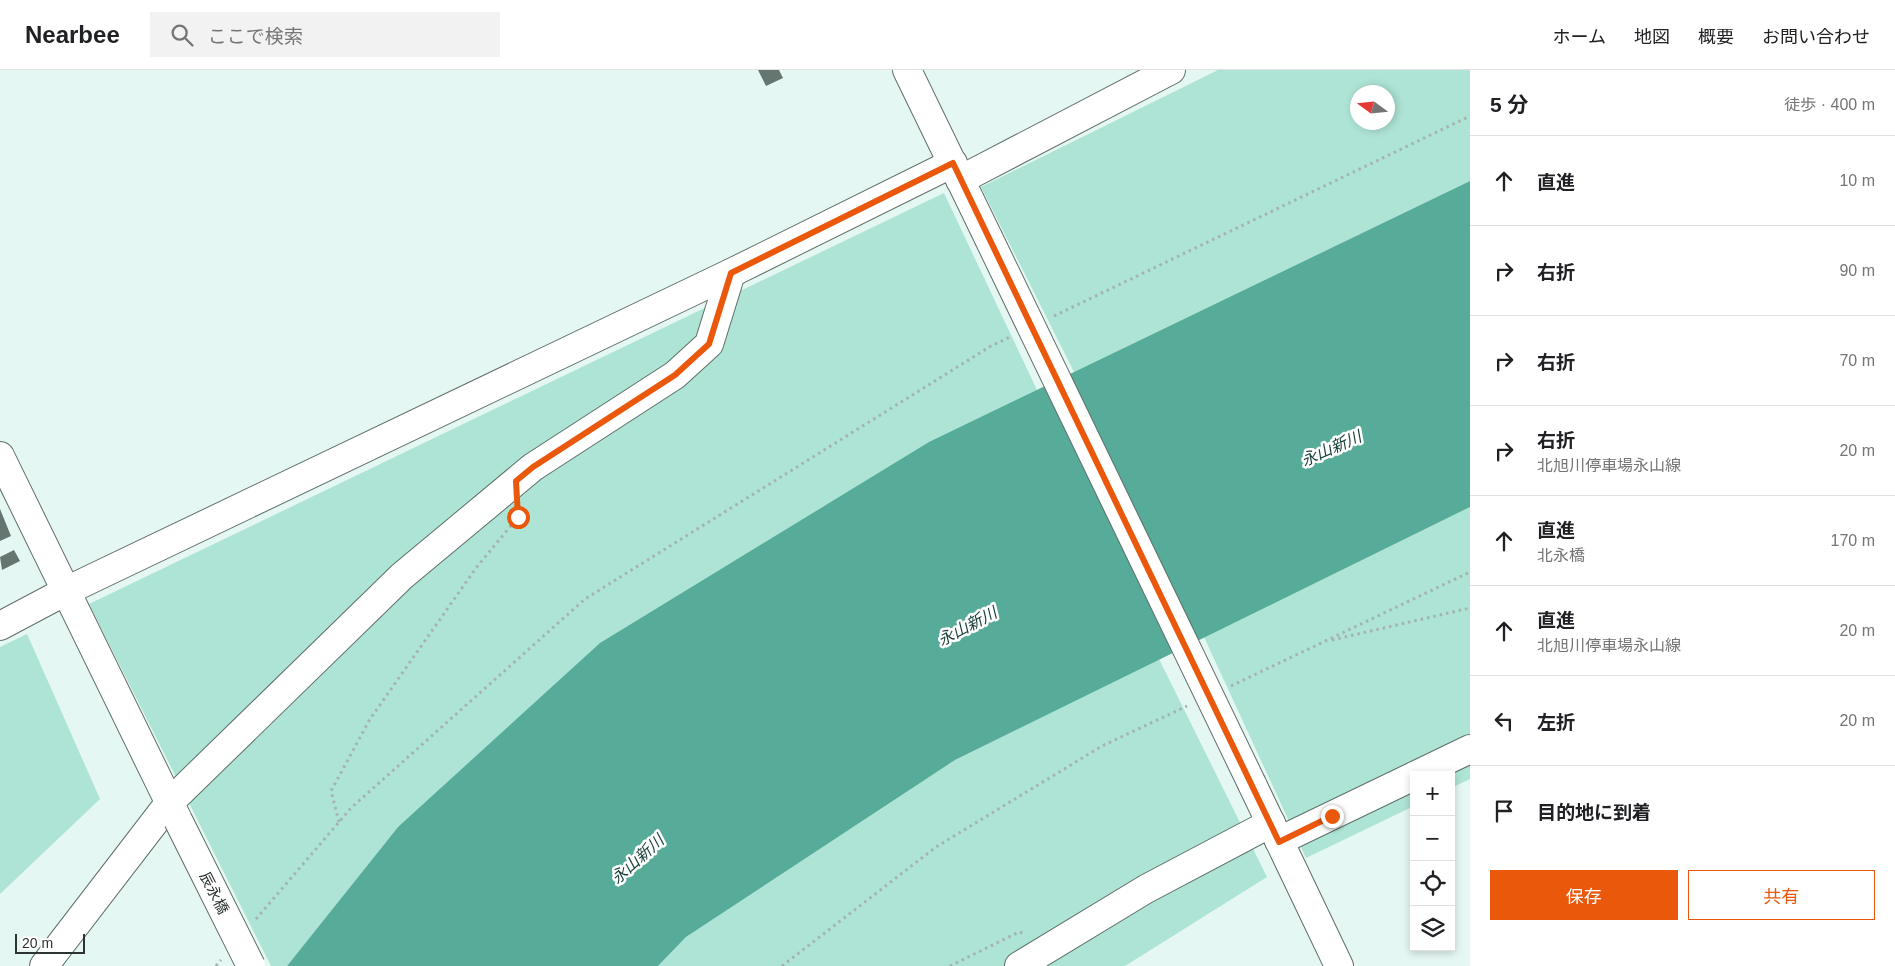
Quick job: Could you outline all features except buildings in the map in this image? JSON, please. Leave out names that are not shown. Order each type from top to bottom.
[{"type":"street","points":[[908,70],[1339,966]]},
{"type":"street","points":[[0,626],[66,591],[731,273],[956,172],[1171,70]]},
{"type":"street","points":[[44,966],[174,811],[402,576],[533,467],[675,375],[709,344],[731,273]]},
{"type":"street","name":"辰永橋","points":[[0,456],[251,966]]},
{"type":"street","points":[[1423,771],[1470,749]]},
{"type":"street","points":[[1019,966],[1146,889],[1275,832],[1410,777]]},
{"type":"path","points":[[1053,317],[1470,116]]},
{"type":"path","points":[[255,921],[351,808],[585,599],[990,346],[1017,334]]},
{"type":"path","points":[[339,823],[331,791],[370,719],[476,568],[518,517],[516,481]]},
{"type":"path","points":[[1228,688],[1470,572]]},
{"type":"path","points":[[1327,642],[1470,608]]},
{"type":"path","points":[[782,966],[936,847],[1102,746],[1192,704]]},
{"type":"path","points":[[216,966],[223,958]]},
{"type":"shaded area","points":[[1218,70],[1470,70],[1470,181],[1074,372],[981,187]]},
{"type":"shaded area","points":[[944,193],[1037,390],[929,443],[398,827],[287,966],[271,966],[89,604]]},
{"type":"shaded area","points":[[1470,507],[1470,779],[1455,786],[1455,771],[1410,771],[1410,808],[1306,858],[1204,637]]},
{"type":"shaded area","points":[[27,634],[100,799],[0,894],[0,647]]},
{"type":"shaded area","points":[[1159,659],[1267,877],[1125,966],[658,966],[686,937],[955,760]]},
{"type":"water","name":"永山新川","points":[[1470,181],[1470,507],[955,760],[686,937],[658,966],[287,966],[398,827],[600,643],[929,442]]},
{"type":"route","points":[[518,517],[516,481],[533,467],[675,375],[709,344],[731,273],[953,163],[1279,842],[1332,816]]}]
